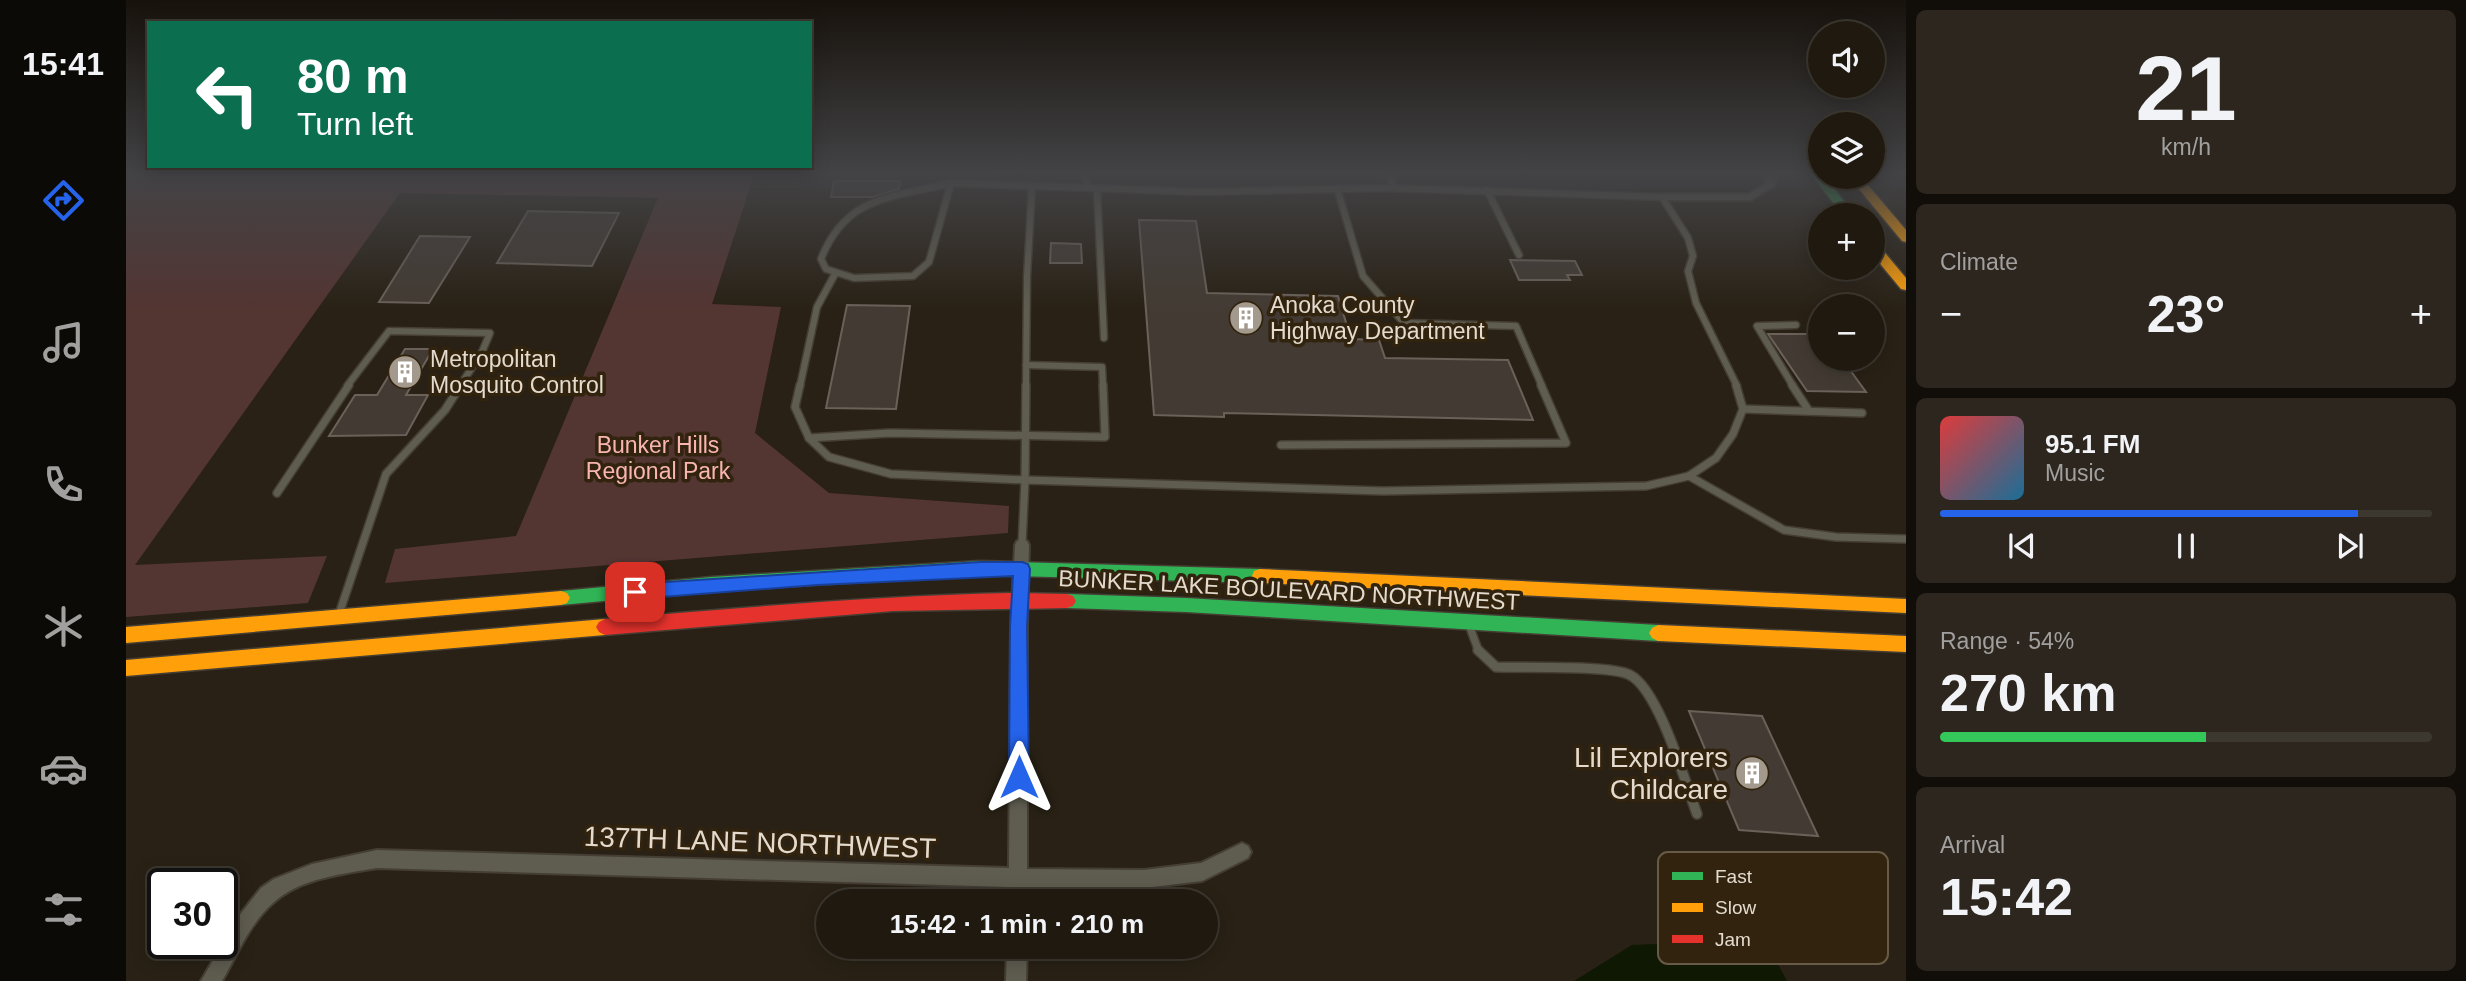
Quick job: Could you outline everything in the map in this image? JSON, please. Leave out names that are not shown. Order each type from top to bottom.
[{"type":"main road","points":[[1889,218],[1906,239]]},
{"type":"main road","points":[[1885,261],[1906,286]]},
{"type":"main road","name":"BUNKER LAKE BOULEVARD NORTHWEST","points":[[126,635],[711,584],[980,569],[1606,589],[1906,606]]},
{"type":"main road","name":"BUNKER LAKE BOULEVARD NORTHWEST","points":[[126,668],[813,610],[1020,600],[1186,605],[1906,644]]},
{"type":"street","points":[[1018,889],[1022,545]]},
{"type":"street","name":"137TH LANE NORTHWEST","points":[[211,981],[258,904],[288,883],[326,868],[377,859],[1018,878],[1144,879],[1202,872],[1242,852]]},
{"type":"street","points":[[1016,981],[1017,959]]},
{"type":"lane","points":[[845,218],[821,259],[826,268],[835,274],[854,278],[913,276],[929,262],[941,218]]},
{"type":"lane","points":[[1022,545],[1031,218]]},
{"type":"lane","points":[[1098,218],[1104,338]]},
{"type":"lane","points":[[1281,445],[1566,443],[1516,326],[1404,323],[1363,276],[1346,218]]},
{"type":"lane","points":[[1501,218],[1519,255]]},
{"type":"lane","points":[[835,274],[817,307],[795,407],[808,438],[829,457],[859,467],[891,474],[1383,491],[1646,485],[1689,476],[1716,458],[1733,434],[1743,409],[1740,393],[1696,303],[1688,271],[1693,256],[1688,238],[1675,218]]},
{"type":"lane","points":[[1796,326],[1757,326],[1809,411]]},
{"type":"lane","points":[[277,493],[341,396],[389,331],[490,333],[482,352],[445,410],[386,474],[338,617]]},
{"type":"lane","points":[[808,438],[890,433],[1105,437],[1102,367],[1026,365]]},
{"type":"lane","points":[[1743,409],[1862,413]]},
{"type":"lane","points":[[1689,476],[1784,530],[1836,537],[1905,539]]},
{"type":"lane","points":[[1468,621],[1474,645],[1483,660],[1496,667],[1612,670],[1631,674],[1644,686],[1657,710],[1697,814]]},
{"type":"green space","name":"Bunker Hills Regional Park","points":[[126,218],[382,218],[135,565],[327,556],[308,603],[126,617]]},
{"type":"green space","name":"Bunker Hills Regional Park","points":[[650,218],[740,218],[712,304],[781,307],[755,433],[829,493],[1009,506],[1008,533],[385,583],[395,549],[516,536]]},
{"type":"shaded area","points":[[1658,944],[1658,964],[1778,964],[1787,981],[1574,981],[1632,945]]},
{"type":"building","points":[[524,218],[617,218],[592,266],[497,263]]},
{"type":"building","name":"Anoka County Highway Department","points":[[1139,220],[1196,221],[1207,293],[1338,296],[1351,339],[1379,340],[1385,358],[1508,360],[1533,420],[1224,413],[1224,417],[1154,415]]},
{"type":"building","points":[[420,236],[470,237],[429,303],[379,302]]},
{"type":"building","points":[[1051,243],[1081,244],[1082,263],[1050,263]]},
{"type":"building","points":[[1510,260],[1575,261],[1582,275],[1567,275],[1570,280],[1519,280]]},
{"type":"building","points":[[847,305],[910,306],[896,409],[826,408]]},
{"type":"building","points":[[1768,334],[1808,334],[1808,371],[1851,371],[1866,392],[1807,391]]},
{"type":"building","name":"Metropolitan Mosquito Control","points":[[405,349],[433,349],[406,395],[428,395],[406,435],[329,436],[355,395],[377,395]]},
{"type":"building","name":"Lil Explorers Childcare","points":[[1689,711],[1762,716],[1818,836],[1739,830]]},
{"type":"traffic: fast","points":[[561,598],[711,584],[980,568],[1260,576]]},
{"type":"traffic: fast","points":[[1067,601],[1186,605],[1658,633]]},
{"type":"traffic: slow","points":[[1889,218],[1906,238]]},
{"type":"traffic: slow","points":[[1885,261],[1906,286]]},
{"type":"traffic: slow","points":[[1260,576],[1906,606]]},
{"type":"traffic: slow","points":[[126,635],[561,598]]},
{"type":"traffic: slow","points":[[126,668],[605,627]]},
{"type":"traffic: slow","points":[[1658,633],[1906,644]]},
{"type":"traffic: jam","points":[[605,627],[893,604],[1067,601]]},
{"type":"place","name":"Anoka County Highway Department","points":[[1246,318]]},
{"type":"place","name":"Metropolitan Mosquito Control","points":[[405,372]]},
{"type":"place","name":"Lil Explorers Childcare","points":[[1752,773]]},
{"type":"route","points":[[635,592],[711,584],[1022,569],[1018,627],[1019,777]]}]
